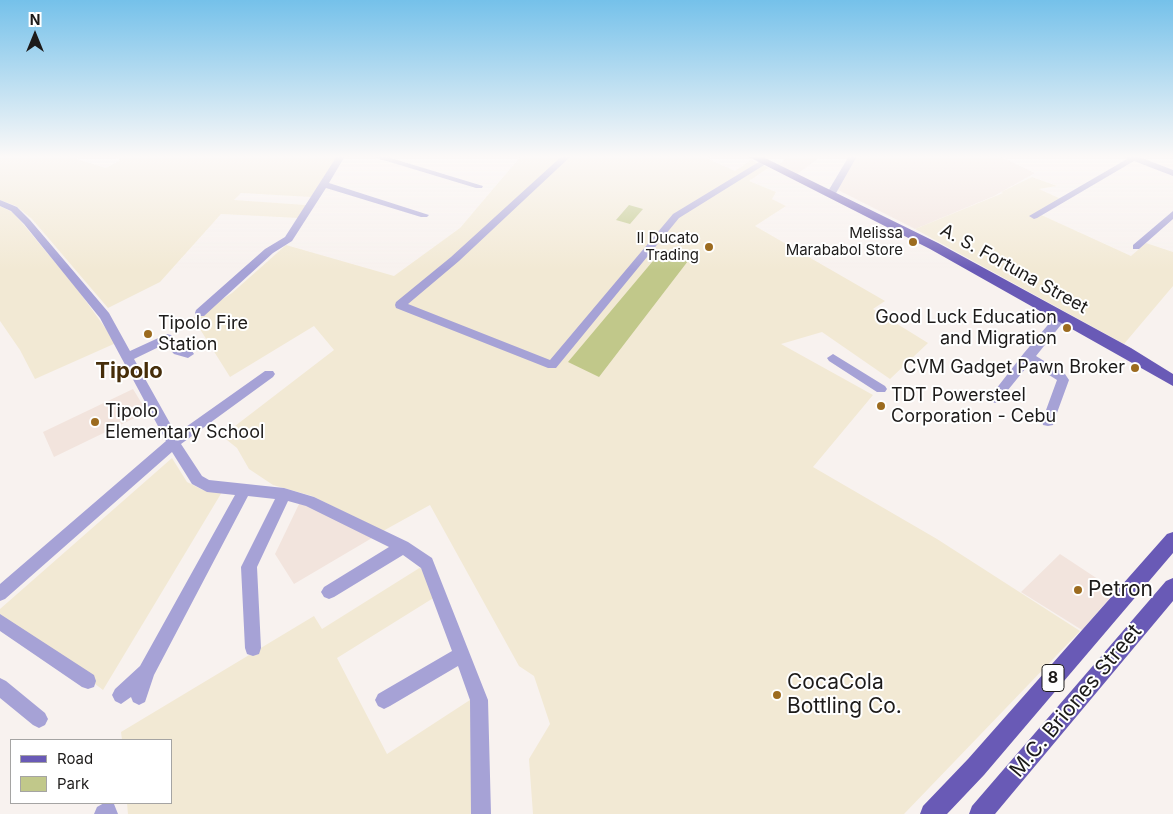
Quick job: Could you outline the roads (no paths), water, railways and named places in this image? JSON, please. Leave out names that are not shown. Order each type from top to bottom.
[{"type":"main road","name":"A. S. Fortuna Street","points":[[832,194],[934,246],[1062,316],[1173,381]]},
{"type":"main road","name":"M.C. Briones Street","points":[[931,814],[988,753],[1173,540]]},
{"type":"main road","name":"M.C. Briones Street","points":[[980,814],[1173,587]]},
{"type":"street","points":[[200,313],[268,251],[280,246],[289,239],[317,194]]},
{"type":"street","points":[[356,194],[424,215]]},
{"type":"street","points":[[525,194],[400,305],[552,365],[676,216],[712,194]]},
{"type":"street","points":[[1034,216],[1070,194]]},
{"type":"street","points":[[0,203],[14,209],[27,222],[84,288],[105,316],[174,442],[202,484],[284,494],[309,501],[403,547],[427,563],[479,700],[481,814]]},
{"type":"street","points":[[1136,247],[1173,214]]},
{"type":"street","points":[[995,398],[1062,316]]},
{"type":"street","points":[[129,357],[167,338],[178,351],[188,354]]},
{"type":"street","points":[[1028,356],[1064,380],[1048,421]]},
{"type":"street","points":[[833,358],[881,389]]},
{"type":"street","points":[[0,594],[174,442],[269,374]]},
{"type":"street","points":[[139,696],[146,672],[245,489]]},
{"type":"street","points":[[252,648],[249,567],[284,494]]},
{"type":"street","points":[[329,592],[403,547]]},
{"type":"street","points":[[0,622],[88,682]]},
{"type":"street","points":[[384,700],[462,654]]},
{"type":"street","points":[[121,695],[146,672]]},
{"type":"street","points":[[0,687],[39,719]]},
{"type":"place","name":"Melissa Marababol Store","points":[[913,242]]},
{"type":"place","name":"Il Ducato Trading","points":[[709,247]]},
{"type":"place","name":"Good Luck Education and Migration","points":[[1067,328]]},
{"type":"place","name":"Tipolo Fire Station","points":[[148,334]]},
{"type":"place","name":"CVM Gadget Pawn Broker","points":[[1135,368]]},
{"type":"place","name":"TDT Powersteel Corporation - Cebu","points":[[881,406]]},
{"type":"place","name":"Tipolo Elementary School","points":[[95,422]]},
{"type":"place","name":"Petron","points":[[1078,590]]},
{"type":"place","name":"CocaCola Bottling Co.","points":[[777,695]]},
{"type":"district","name":"Tipolo","points":[[129,371]]}]
